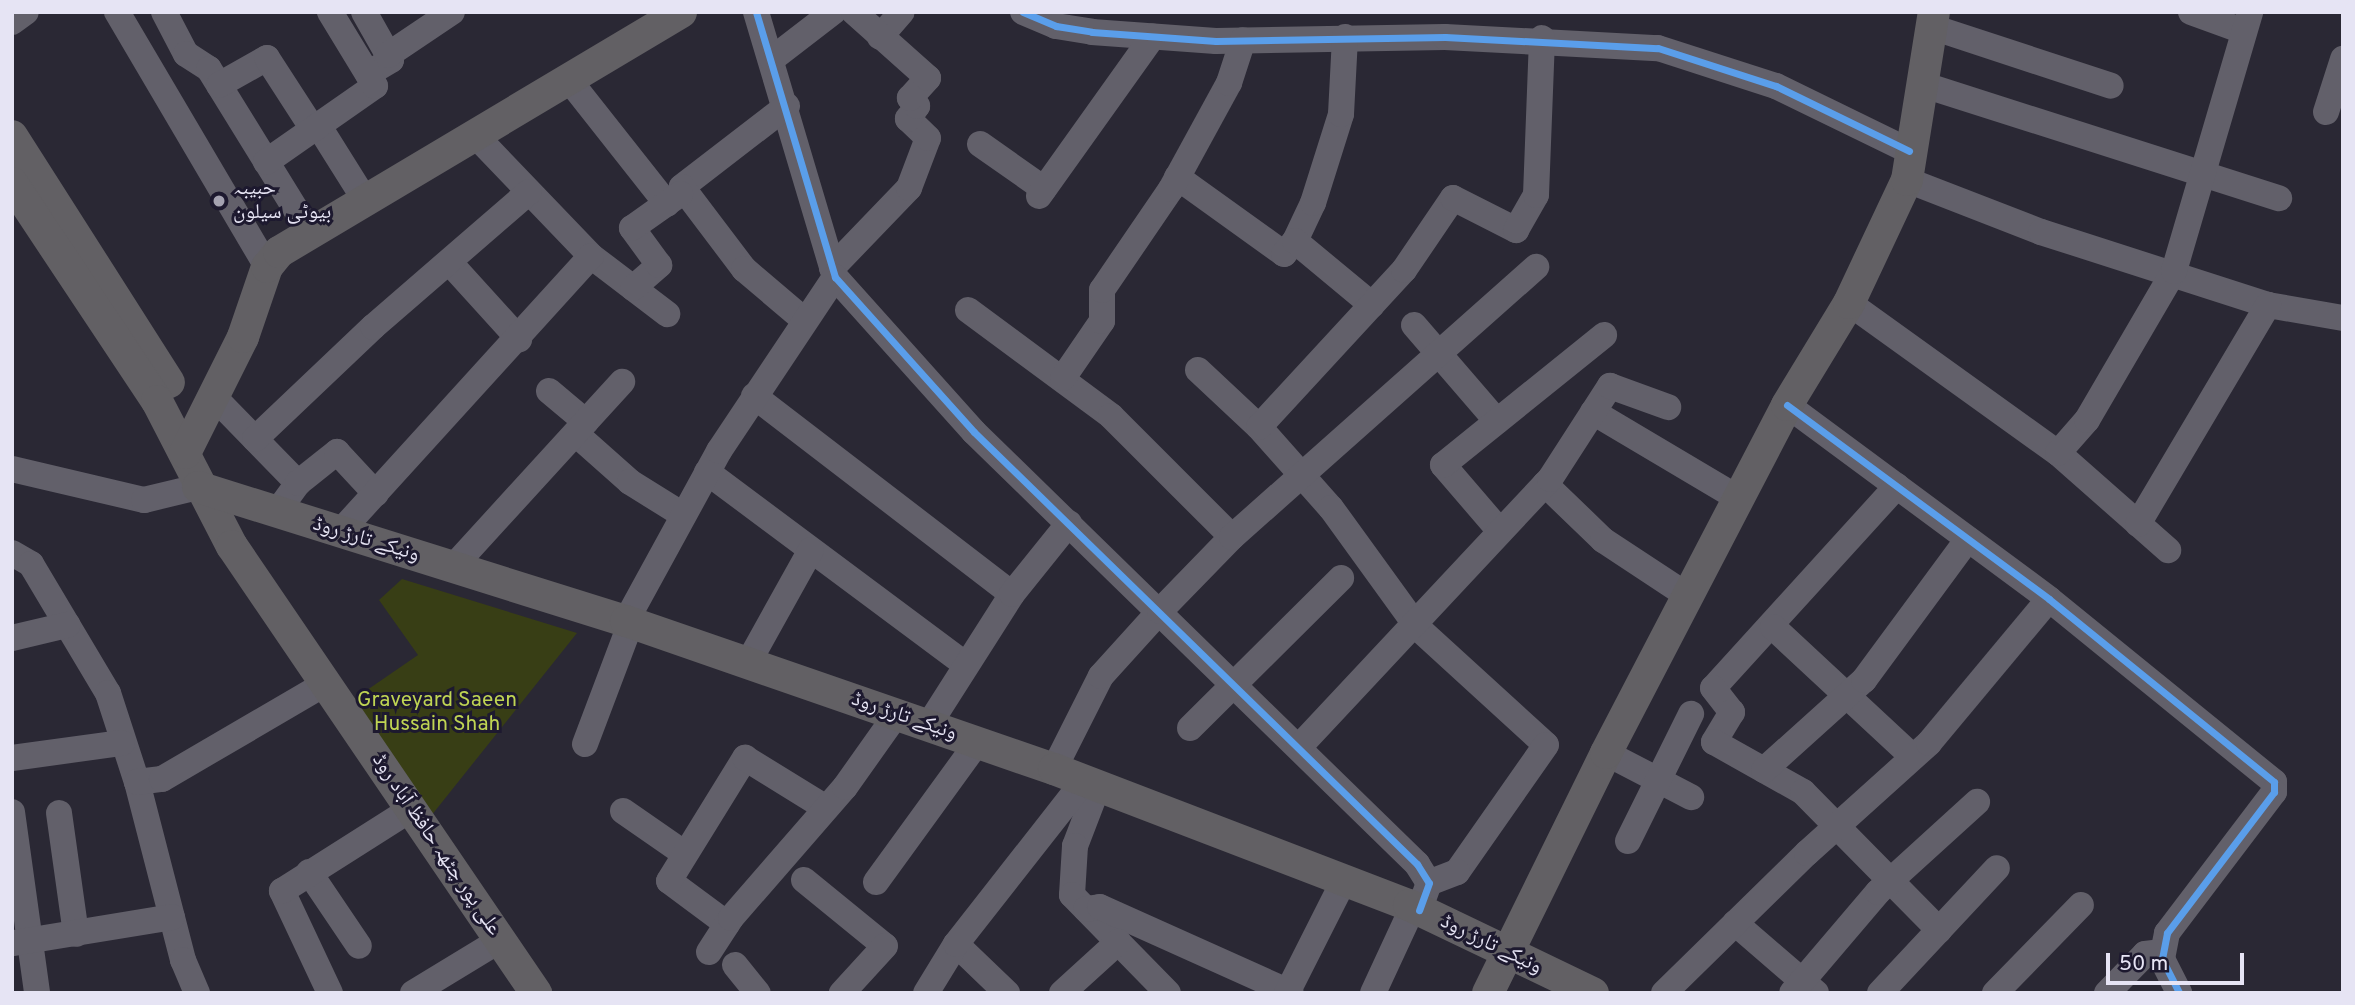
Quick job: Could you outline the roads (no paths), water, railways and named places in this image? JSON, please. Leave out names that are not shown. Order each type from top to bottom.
[{"type":"main road","points":[[185,453],[243,337],[267,267],[279,253],[681,12]]},
{"type":"main road","points":[[1488,993],[1505,952],[1738,498],[1787,405],[1849,303],[1908,165],[1933,20]]},
{"type":"main road","points":[[12,136],[164,372],[173,391],[185,453],[198,487]]},
{"type":"main road","points":[[12,183],[157,401],[198,487]]},
{"type":"main road","points":[[164,372],[183,384],[216,387]]},
{"type":"main road","name":"ونیکے تارڑ روڈ","points":[[198,487],[629,622],[1054,769],[1344,880],[1420,900],[1505,952],[1593,993]]},
{"type":"main road","name":"علی پور چٹھہ حافظ آباد روڈ","points":[[198,487],[232,546],[537,993]]},
{"type":"street","points":[[12,22],[26,12]]},
{"type":"street","points":[[117,12],[267,267]]},
{"type":"street","points":[[164,12],[187,54],[209,69],[311,234]]},
{"type":"street","points":[[266,162],[375,86],[330,12]]},
{"type":"street","points":[[364,12],[391,60],[368,74]]},
{"type":"street","points":[[388,55],[452,12]]},
{"type":"street","points":[[756,12],[787,106],[834,272],[974,432],[1417,863],[1420,900]]},
{"type":"street","points":[[772,59],[833,12]]},
{"type":"street","points":[[585,744],[629,622],[707,472],[834,272],[909,188],[928,138],[908,119],[917,106],[910,98],[928,78],[854,12]]},
{"type":"street","points":[[880,37],[902,12]]},
{"type":"street","points":[[1023,12],[1056,26],[1153,36],[1243,40],[1350,29],[1542,38],[1658,47],[1711,62],[1828,108],[1908,165],[2041,232],[2174,271],[2268,305],[2343,318]]},
{"type":"street","points":[[2058,453],[2087,420],[2174,271],[2204,174],[2246,21],[2192,12]]},
{"type":"street","points":[[1933,20],[2111,86]]},
{"type":"street","points":[[1177,177],[1284,254],[1295,241],[1313,203],[1341,114],[1350,29]]},
{"type":"street","points":[[980,144],[1042,193],[1153,36]]},
{"type":"street","points":[[1259,427],[1372,305],[1431,236],[1453,198],[1516,230],[1536,195],[1542,38]]},
{"type":"street","points":[[1063,378],[1102,321],[1102,290],[1177,177],[1229,83],[1243,40]]},
{"type":"street","points":[[219,85],[267,58],[365,200]]},
{"type":"street","points":[[2326,111],[2343,59]]},
{"type":"street","points":[[569,80],[744,269],[804,320]]},
{"type":"street","points":[[1921,84],[2279,198]]},
{"type":"street","points":[[633,288],[659,265],[632,228],[676,197],[682,187],[787,106]]},
{"type":"street","points":[[475,135],[592,256],[667,314]]},
{"type":"street","points":[[255,439],[373,327],[529,192]]},
{"type":"street","points":[[1295,241],[1372,305]]},
{"type":"street","points":[[340,532],[592,256]]},
{"type":"street","points":[[450,263],[519,339]]},
{"type":"street","points":[[1054,769],[1101,676],[1160,611],[1232,537],[1536,267]]},
{"type":"street","points":[[1849,303],[2058,453],[2168,550]]},
{"type":"street","points":[[2138,524],[2268,305]]},
{"type":"street","points":[[968,310],[1111,416],[1232,537]]},
{"type":"street","points":[[1414,324],[1497,421]]},
{"type":"street","points":[[1499,530],[1443,465],[1604,335]]},
{"type":"street","points":[[1198,370],[1259,427],[1302,475],[1413,622],[1546,746],[1457,872],[1420,900],[1373,993]]},
{"type":"street","points":[[453,567],[622,382]]},
{"type":"street","points":[[1299,747],[1499,530],[1545,484],[1610,386],[1668,407]]},
{"type":"street","points":[[216,387],[255,439],[298,483]]},
{"type":"street","points":[[549,391],[629,482],[683,515]]},
{"type":"street","points":[[754,396],[1012,594]]},
{"type":"street","points":[[1787,405],[2049,599],[2274,782],[2274,792],[2167,933],[2162,952],[2179,993]]},
{"type":"street","points":[[1593,412],[1738,498]]},
{"type":"street","points":[[277,512],[298,483],[337,452],[376,494]]},
{"type":"street","points":[[12,469],[144,500],[198,487]]},
{"type":"street","points":[[707,472],[965,664]]},
{"type":"street","points":[[1545,484],[1603,540],[1688,596]]},
{"type":"street","points":[[1897,486],[1773,627],[1713,688],[1732,712],[1714,742],[1803,792],[1939,930]]},
{"type":"street","points":[[928,726],[1012,594],[1069,523]]},
{"type":"street","points":[[1764,770],[1864,680],[1968,539]]},
{"type":"street","points":[[748,663],[811,550]]},
{"type":"street","points":[[12,553],[31,564],[108,693],[122,743],[137,782],[172,917],[197,993]]},
{"type":"street","points":[[1190,729],[1233,682],[1341,578]]},
{"type":"street","points":[[1664,993],[1836,827],[1913,757],[2049,599]]},
{"type":"street","points":[[12,638],[67,625]]},
{"type":"street","points":[[1773,627],[1844,698],[1913,757]]},
{"type":"street","points":[[137,782],[162,779],[326,683]]},
{"type":"street","points":[[1628,841],[1691,714]]},
{"type":"street","points":[[709,951],[727,924],[826,808],[896,715]]},
{"type":"street","points":[[12,758],[122,743]]},
{"type":"street","points":[[876,883],[977,743]]},
{"type":"street","points":[[1606,753],[1691,797]]},
{"type":"street","points":[[727,924],[669,881],[745,758],[826,808]]},
{"type":"street","points":[[1091,784],[1075,846],[1072,895],[1168,993]]},
{"type":"street","points":[[926,993],[956,944],[1091,784]]},
{"type":"street","points":[[1735,923],[1803,989],[1890,881],[1977,802]]},
{"type":"street","points":[[330,993],[282,896],[285,887],[411,809]]},
{"type":"street","points":[[623,811],[685,854]]},
{"type":"street","points":[[12,812],[21,942],[37,993]]},
{"type":"street","points":[[59,813],[76,934]]},
{"type":"street","points":[[1880,993],[1997,868]]},
{"type":"street","points":[[309,872],[359,946]]},
{"type":"street","points":[[804,880],[885,946],[842,993]]},
{"type":"street","points":[[1086,909],[1100,907],[1288,992],[1344,880]]},
{"type":"street","points":[[1995,993],[2081,905]]},
{"type":"street","points":[[21,942],[172,917]]},
{"type":"street","points":[[413,993],[500,940]]},
{"type":"street","points":[[1080,987],[1118,942]]},
{"type":"street","points":[[956,944],[1007,993]]},
{"type":"street","points":[[2107,993],[2145,954],[2162,952]]},
{"type":"street","points":[[735,965],[758,993]]},
{"type":"place","name":"حبیبہ بیوٹی سیلون","points":[[219,201]]},
{"type":"park label","name":"Graveyard Saeen Hussain Shah","points":[[437,713]]}]
